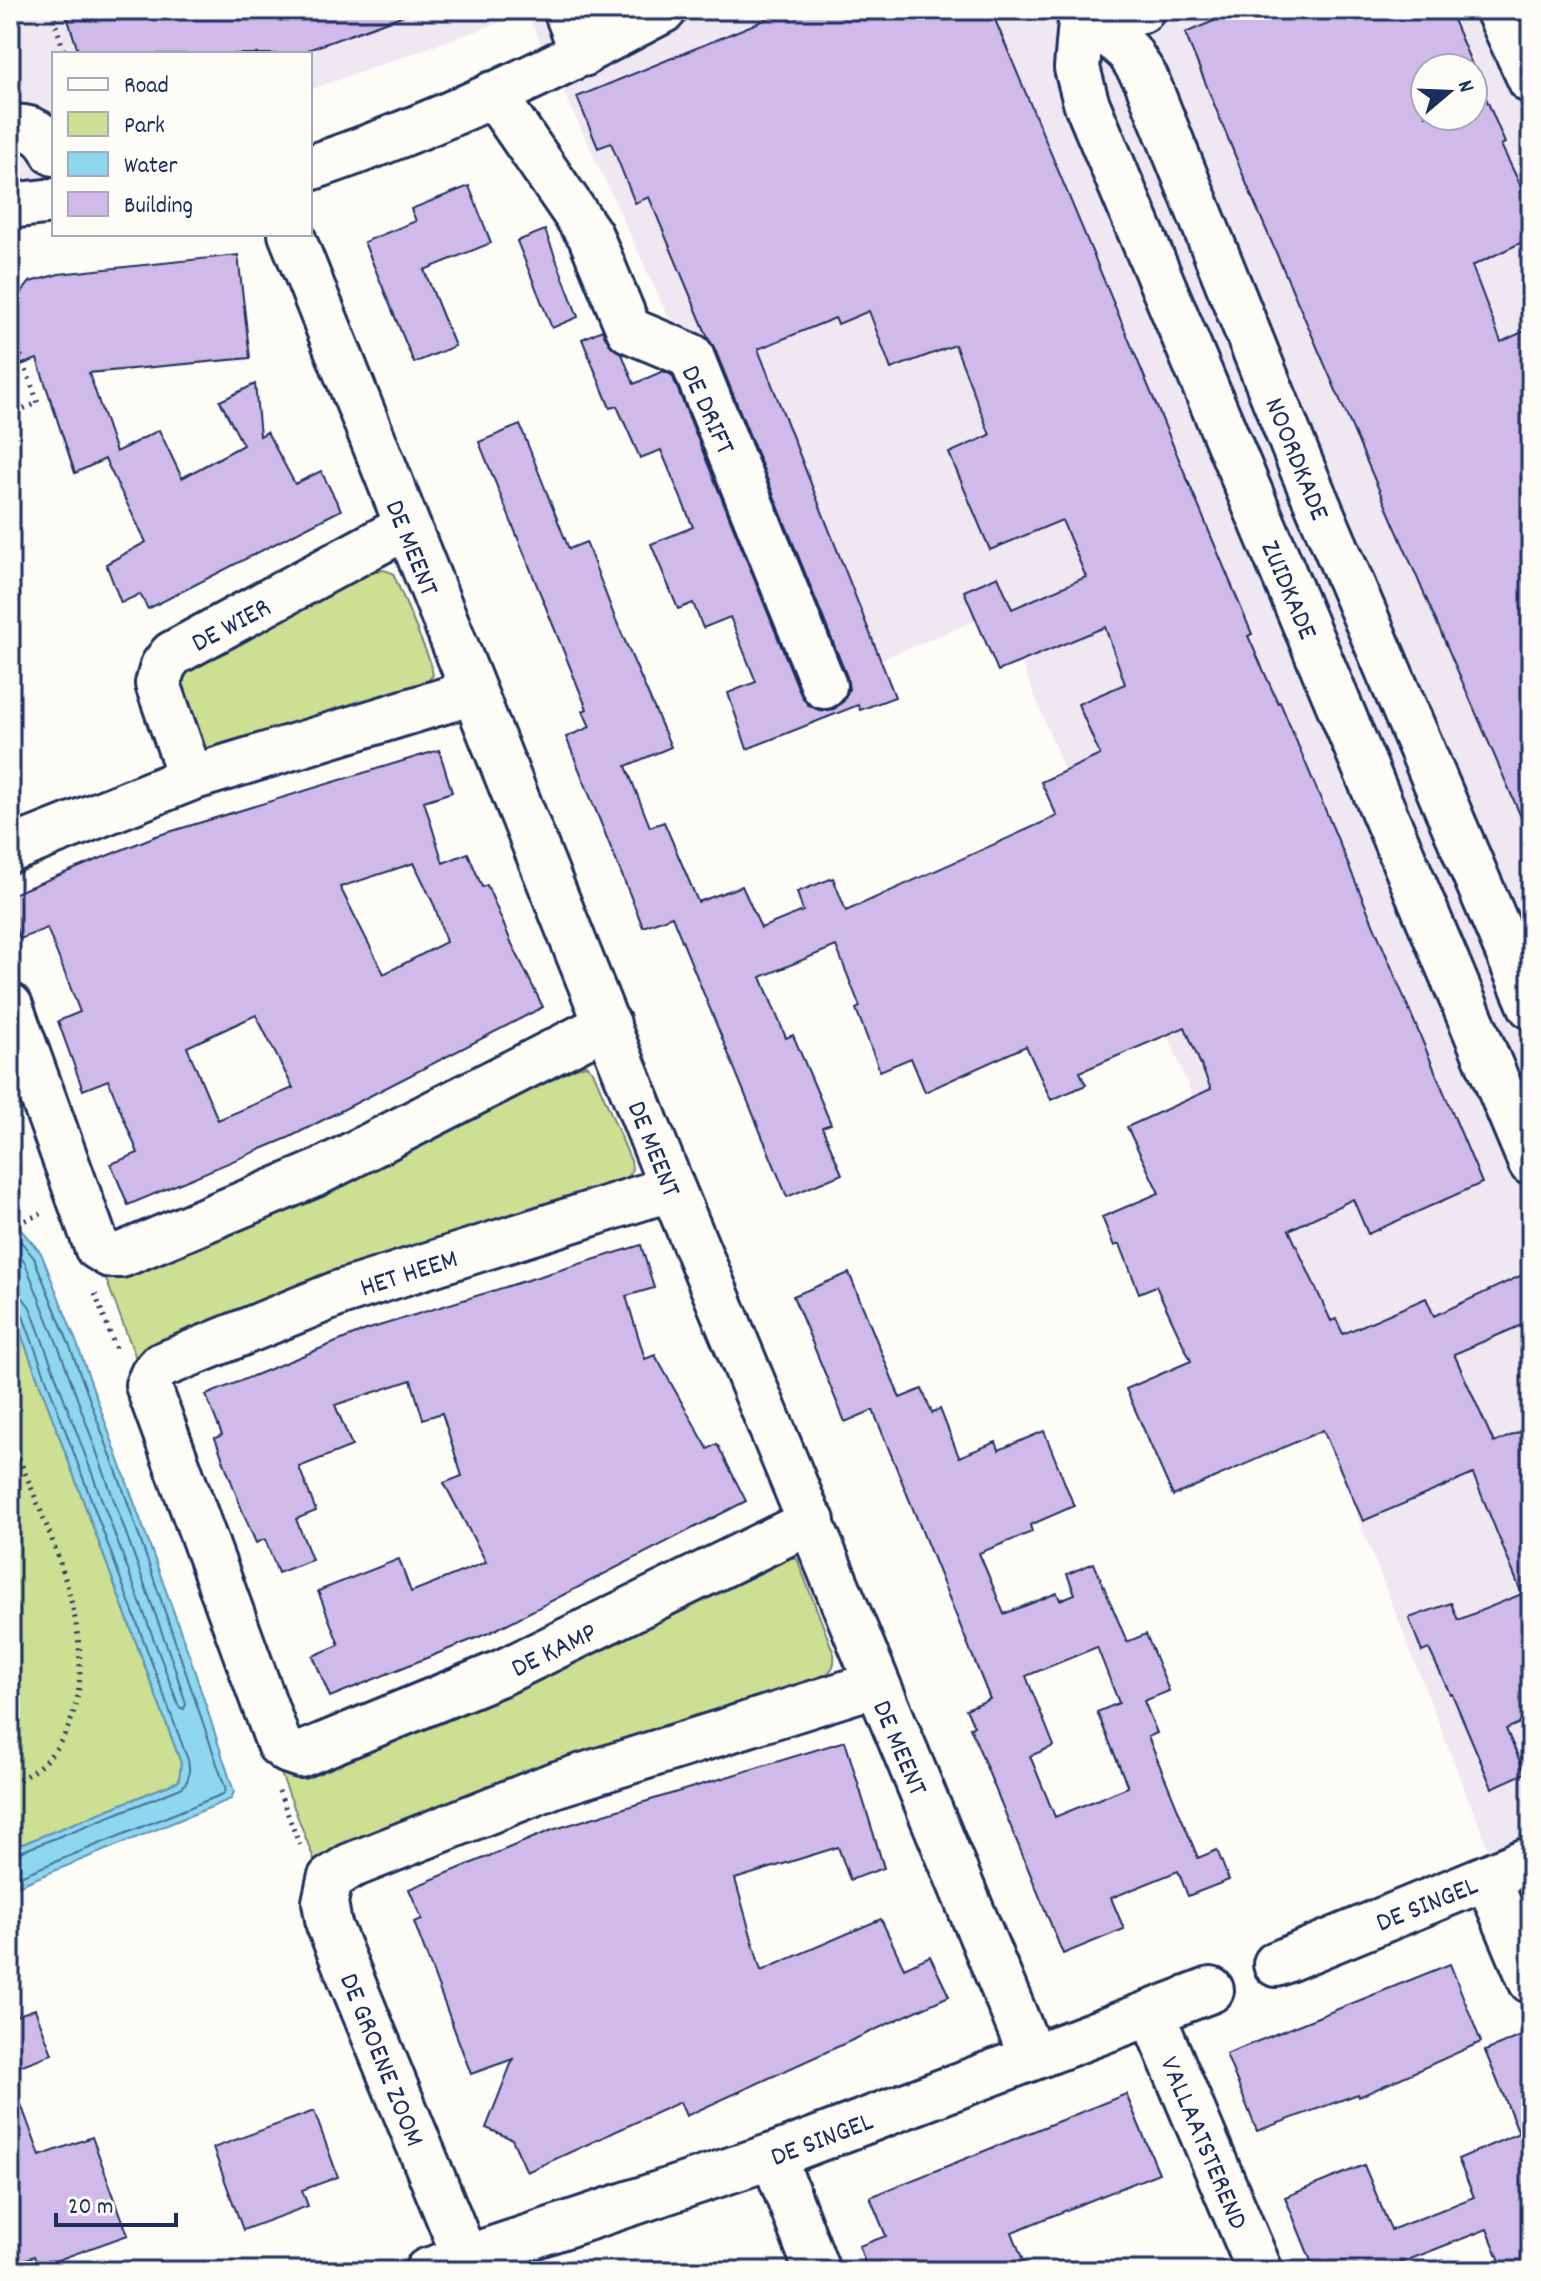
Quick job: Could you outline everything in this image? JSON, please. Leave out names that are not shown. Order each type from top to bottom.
[{"type":"street","points":[[566,10],[583,54]]},
{"type":"street","points":[[312,167],[347,156],[583,54],[664,10]]},
{"type":"street","points":[[1498,10],[1531,81]]},
{"type":"street","name":"NOORDKADE","points":[[1098,18],[1129,52],[1146,79],[1303,470],[1531,1006]]},
{"type":"street","name":"ZUIDKADE","points":[[1098,18],[1077,68],[1086,102],[1531,1163]]},
{"type":"street","name":"DE DRIFT","points":[[493,94],[590,235],[629,330],[691,356],[824,686]]},
{"type":"street","points":[[10,128],[29,128],[40,133],[52,149]]},
{"type":"street","points":[[10,206],[52,201]]},
{"type":"street","name":"DE MEENT","points":[[292,236],[672,1188],[1032,2057]]},
{"type":"street","name":"DE WIER","points":[[191,778],[158,684],[163,666],[172,654],[406,527]]},
{"type":"street","points":[[10,850],[191,778],[473,692]]},
{"type":"street","points":[[1440,945],[1495,922]]},
{"type":"street","points":[[10,1006],[104,1251],[121,1255],[313,1175],[608,1024]]},
{"type":"street","name":"HET HEEM","points":[[150,1379],[160,1366],[340,1293],[672,1188]]},
{"type":"street","points":[[150,1379],[284,1748]]},
{"type":"street","name":"DE KAMP","points":[[284,1748],[300,1755],[503,1672],[812,1521]]},
{"type":"street","name":"DE GROENE ZOOM","points":[[446,2264],[329,1925],[325,1902],[330,1879],[350,1866],[554,1785],[876,1684]]},
{"type":"street","name":"DE SINGEL","points":[[1276,1964],[1531,1859]]},
{"type":"street","points":[[1487,1877],[1531,1981]]},
{"type":"street","name":"DE SINGEL","points":[[446,2264],[773,2156],[1211,1990]]},
{"type":"street","name":"VALLAATSTEREND","points":[[1152,2014],[1260,2271]]},
{"type":"street","points":[[773,2156],[817,2271]]},
{"type":"path","points":[[51,10],[64,52]]},
{"type":"path","points":[[10,325],[38,403],[10,414]]},
{"type":"path","points":[[10,1226],[23,1221]]},
{"type":"path","points":[[104,1251],[80,1253],[132,1391],[150,1379]]},
{"type":"path","points":[[10,1436],[65,1580],[77,1623],[81,1667],[78,1699],[70,1725],[50,1757],[10,1785]]},
{"type":"path","points":[[284,1748],[265,1752],[302,1853]]},
{"type":"shaded area","points":[[10,10],[1487,10],[1531,104],[1531,1958],[1001,610],[836,678],[527,13],[312,89],[312,52],[52,52],[52,184],[10,199]]},
{"type":"green space","points":[[371,562],[376,572],[384,570],[393,573],[430,661],[433,675],[426,683],[230,753],[203,751],[177,694],[189,656]]},
{"type":"green space","points":[[567,1060],[573,1069],[586,1065],[593,1071],[631,1161],[631,1172],[623,1179],[626,1190],[139,1366],[103,1271]]},
{"type":"green space","points":[[10,1304],[181,1763],[179,1781],[10,1849]]},
{"type":"green space","points":[[784,1555],[797,1559],[834,1654],[833,1666],[825,1675],[829,1685],[317,1867],[280,1771]]},
{"type":"water","points":[[10,1164],[21,1230],[41,1253],[76,1341],[191,1660],[234,1792],[231,1799],[10,1889],[10,1849],[179,1781],[181,1763],[10,1304]]},
{"type":"building","points":[[65,10],[406,10],[407,14],[302,52],[78,52]]},
{"type":"building","points":[[763,10],[991,10],[1252,634],[1248,636],[1280,702],[1482,1183],[1368,1234],[1353,1199],[1289,1230],[1331,1321],[1336,1319],[1343,1334],[1426,1298],[1434,1316],[1522,1275],[1531,1297],[1531,1321],[1454,1354],[1494,1443],[1531,1427],[1531,1718],[1506,1729],[1525,1773],[1492,1788],[1452,1694],[1429,1649],[1422,1652],[1409,1618],[1451,1603],[1458,1620],[1522,1594],[1473,1474],[1363,1521],[1323,1430],[1173,1496],[1126,1389],[1191,1361],[1156,1286],[1139,1293],[1120,1244],[1114,1246],[1102,1217],[1159,1193],[1127,1127],[1211,1089],[1185,1027],[1080,1072],[1086,1085],[1051,1100],[1026,1046],[925,1092],[911,1058],[880,1071],[836,946],[761,977],[786,1038],[793,1035],[831,1124],[822,1127],[842,1174],[787,1197],[672,916],[643,927],[566,737],[590,727],[583,711],[587,709],[479,442],[520,425],[569,549],[586,542],[671,747],[626,766],[650,827],[664,822],[698,902],[742,886],[761,928],[803,911],[797,892],[833,878],[846,911],[1057,816],[1041,782],[1100,755],[1078,704],[1125,684],[1105,627],[998,671],[964,591],[998,576],[1012,609],[1086,577],[1062,520],[990,550],[949,453],[990,435],[955,345],[891,369],[869,311],[838,324],[835,318],[758,349],[895,697],[860,710],[858,705],[747,749],[728,693],[756,682],[730,617],[703,628],[693,603],[678,609],[651,544],[693,527],[661,450],[640,458],[617,406],[610,408],[582,339],[602,330],[607,340],[622,354],[634,384],[663,371],[672,375],[801,695],[808,705],[821,711],[834,709],[844,701],[849,689],[847,677],[714,347],[649,197],[635,203],[611,143],[598,148],[577,97],[767,19]]},
{"type":"building","points":[[1240,10],[1449,10],[1467,52],[1409,52],[1409,132],[1489,132],[1489,105],[1505,143],[1501,145],[1531,207],[1531,238],[1472,266],[1501,342],[1531,328],[1531,840],[1252,197],[1185,33]]},
{"type":"building","points":[[469,186],[491,243],[424,270],[455,346],[414,363],[364,242],[416,221],[411,209]]},
{"type":"building","points":[[545,230],[578,317],[552,328],[517,241]]},
{"type":"building","points":[[238,255],[250,358],[89,373],[116,452],[159,430],[182,478],[243,445],[220,401],[255,384],[260,436],[267,432],[295,484],[321,471],[341,510],[148,609],[140,594],[121,603],[106,564],[146,542],[105,459],[75,473],[37,359],[10,369],[10,306],[30,282],[59,274]]},
{"type":"building","points":[[439,750],[452,792],[424,801],[443,863],[468,853],[482,887],[487,885],[543,1007],[290,1137],[128,1205],[111,1164],[138,1153],[108,1080],[83,1090],[58,1021],[80,1012],[47,928],[20,939],[10,915],[10,895],[156,836]],"holes":[[[414,863],[435,907],[446,942],[384,974],[340,887]],[[256,1015],[293,1088],[218,1120],[187,1047]]]},
{"type":"building","points":[[641,1245],[654,1288],[626,1296],[645,1359],[655,1355],[708,1449],[717,1444],[746,1501],[491,1632],[330,1697],[313,1656],[339,1645],[318,1591],[399,1559],[411,1592],[486,1562],[444,1483],[462,1476],[442,1413],[423,1419],[411,1380],[335,1405],[352,1446],[299,1467],[316,1511],[296,1519],[312,1560],[278,1573],[265,1539],[256,1543],[242,1510],[215,1438],[222,1435],[206,1395],[366,1330]]},
{"type":"building","points":[[849,1273],[900,1398],[922,1389],[932,1413],[940,1409],[959,1457],[996,1442],[999,1450],[1044,1431],[1074,1506],[1030,1525],[1032,1532],[979,1553],[1004,1614],[1057,1593],[1060,1600],[1075,1594],[1067,1574],[1094,1563],[1127,1642],[1146,1634],[1169,1691],[1144,1701],[1157,1733],[1148,1737],[1198,1858],[1217,1850],[1229,1880],[1188,1896],[1178,1871],[1111,1898],[1124,1929],[1063,1954],[970,1727],[974,1726],[966,1709],[990,1699],[873,1410],[845,1422],[793,1296]],"holes":[[[1097,1647],[1119,1703],[1097,1712],[1128,1787],[1055,1817],[1030,1756],[1054,1746],[1026,1676]]]},
{"type":"building","points":[[845,1741],[884,1868],[850,1880],[838,1847],[735,1879],[761,1971],[881,1919],[904,1968],[930,1956],[949,1996],[686,2116],[680,2102],[527,2172],[512,2139],[486,2128],[513,2059],[471,2074],[414,1922],[422,1919],[409,1889],[552,1830]]},
{"type":"building","points":[[1450,1964],[1481,2042],[1359,2097],[1358,2094],[1257,2131],[1226,2054]]},
{"type":"building","points":[[35,2009],[52,2054],[17,2067],[10,2047],[10,2018]]},
{"type":"building","points":[[1531,2032],[1531,2271],[1504,2271],[1487,2229],[1380,2271],[1315,2271],[1285,2197],[1364,2165],[1391,2230],[1474,2197],[1458,2159],[1519,2133],[1485,2051]]},
{"type":"building","points":[[14,2085],[40,2156],[92,2137],[128,2235],[38,2267],[34,2256],[10,2265],[10,2086]]},
{"type":"building","points":[[1126,2094],[1159,2173],[1012,2232],[1027,2271],[868,2271],[859,2246],[886,2236],[870,2197]]},
{"type":"building","points":[[314,2111],[338,2177],[302,2190],[308,2206],[243,2230],[213,2148]]}]
